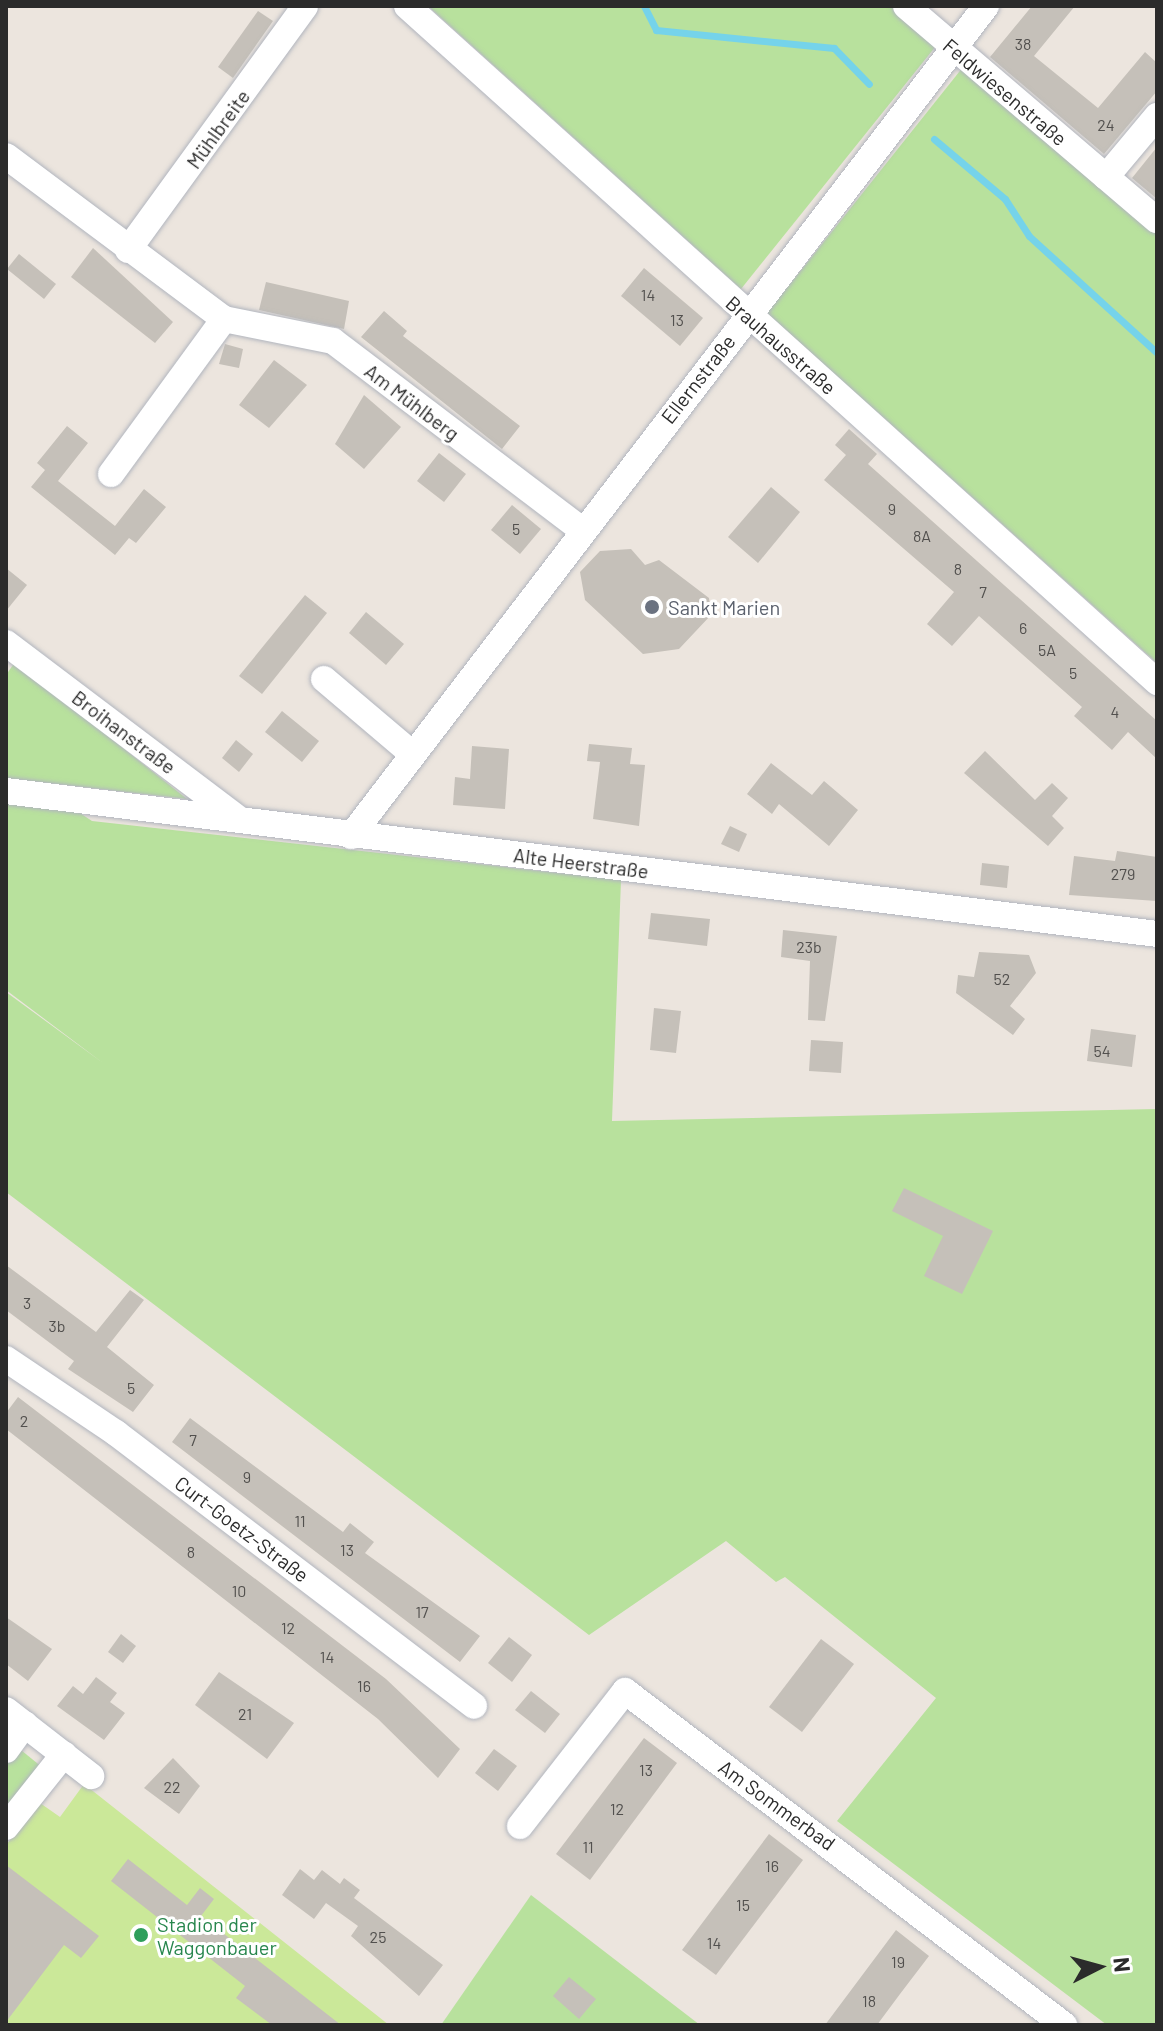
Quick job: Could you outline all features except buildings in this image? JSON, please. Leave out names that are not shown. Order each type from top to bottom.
[{"type":"street","name":"Mühlbreite","points":[[128,250],[305,6]]},
{"type":"street","name":"Brauhausstraße","points":[[407,6],[1157,682]]},
{"type":"street","name":"Feldwiesenstraße","points":[[906,6],[1157,220]]},
{"type":"street","name":"Ellernstraße","points":[[351,836],[410,752],[986,6]]},
{"type":"street","points":[[1106,177],[1157,116]]},
{"type":"street","name":"Am Mühlberg","points":[[6,156],[224,319],[333,341],[581,529]]},
{"type":"street","points":[[111,474],[224,319]]},
{"type":"street","name":"Broihanstraße","points":[[6,643],[242,821]]},
{"type":"street","points":[[324,679],[410,752]]},
{"type":"street","name":"Alte Heerstraße","points":[[6,791],[1157,934]]},
{"type":"street","name":"Curt-Goetz-Straße","points":[[6,1359],[116,1433],[474,1706]]},
{"type":"street","name":"Am Sommerbad","points":[[520,1826],[625,1691],[1064,2025]]},
{"type":"street","points":[[6,1750],[15,1717],[91,1776]]},
{"type":"street","points":[[6,1827],[64,1754]]},
{"type":"green space","points":[[428,6],[895,6],[936,46],[741,289]]},
{"type":"green space","points":[[967,62],[1157,229],[1157,663],[767,313]]},
{"type":"green space","points":[[15,662],[187,799],[6,778],[6,675]]},
{"type":"green space","points":[[6,802],[74,809],[92,821],[621,880],[612,1121],[1157,1109],[1157,2025],[1107,2025],[837,1821],[936,1698],[785,1577],[776,1582],[726,1541],[589,1635],[6,1192],[6,992],[103,1063],[6,990]]},
{"type":"green space","points":[[16,1746],[48,1772],[6,1825],[6,1760]]},
{"type":"green space","name":"Stadion der Waggonbauer","points":[[84,1784],[389,2025],[6,2025],[6,1845],[40,1803],[60,1817]]},
{"type":"green space","points":[[531,1895],[700,2025],[441,2025]]},
{"type":"waterway","points":[[644,6],[656,30],[834,48],[869,84]]},
{"type":"waterway","points":[[934,139],[1005,199],[1029,236],[1157,353]]},
{"type":"place","name":"Sankt Marien","points":[[652,607]]},
{"type":"place","name":"Stadion der Waggonbauer","points":[[141,1935]]}]
